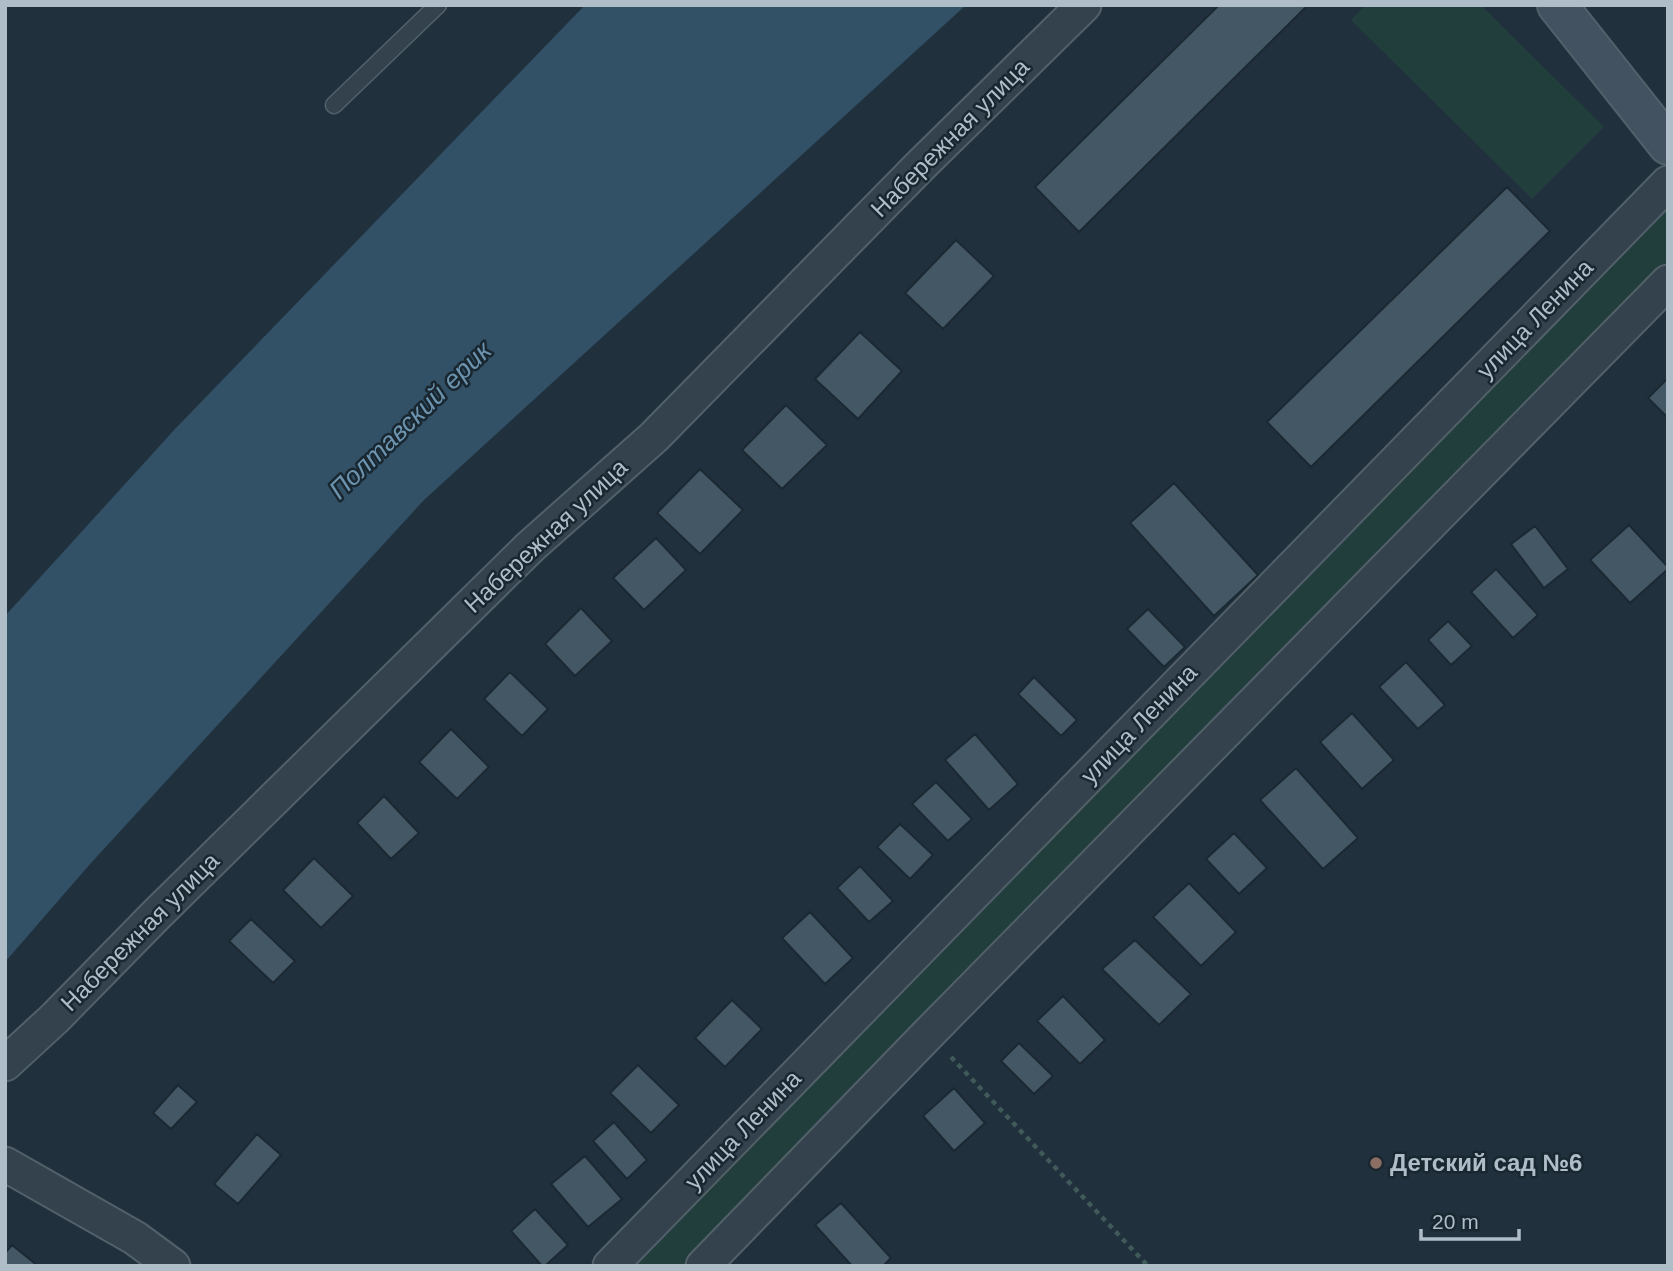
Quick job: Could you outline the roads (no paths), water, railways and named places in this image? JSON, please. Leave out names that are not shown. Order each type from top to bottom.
[{"type":"street","name":"Набережная улица","points":[[5,1064],[55,1018],[530,547],[654,437],[920,166],[1084,5]]},
{"type":"street","points":[[1568,9],[1668,145]]},
{"type":"street","name":"улица Ленина","points":[[610,1266],[1668,183]]},
{"type":"street","points":[[703,1266],[1668,282]]},
{"type":"street","points":[[5,1164],[135,1238],[173,1266]]},
{"type":"lane","points":[[334,105],[438,5]]},
{"type":"water","name":"Полтавский ерик","points":[[585,5],[966,5],[424,500],[91,863],[5,962],[5,616],[175,429]]},
{"type":"place","name":"Детский сад №6","points":[[1376,1163]]}]
